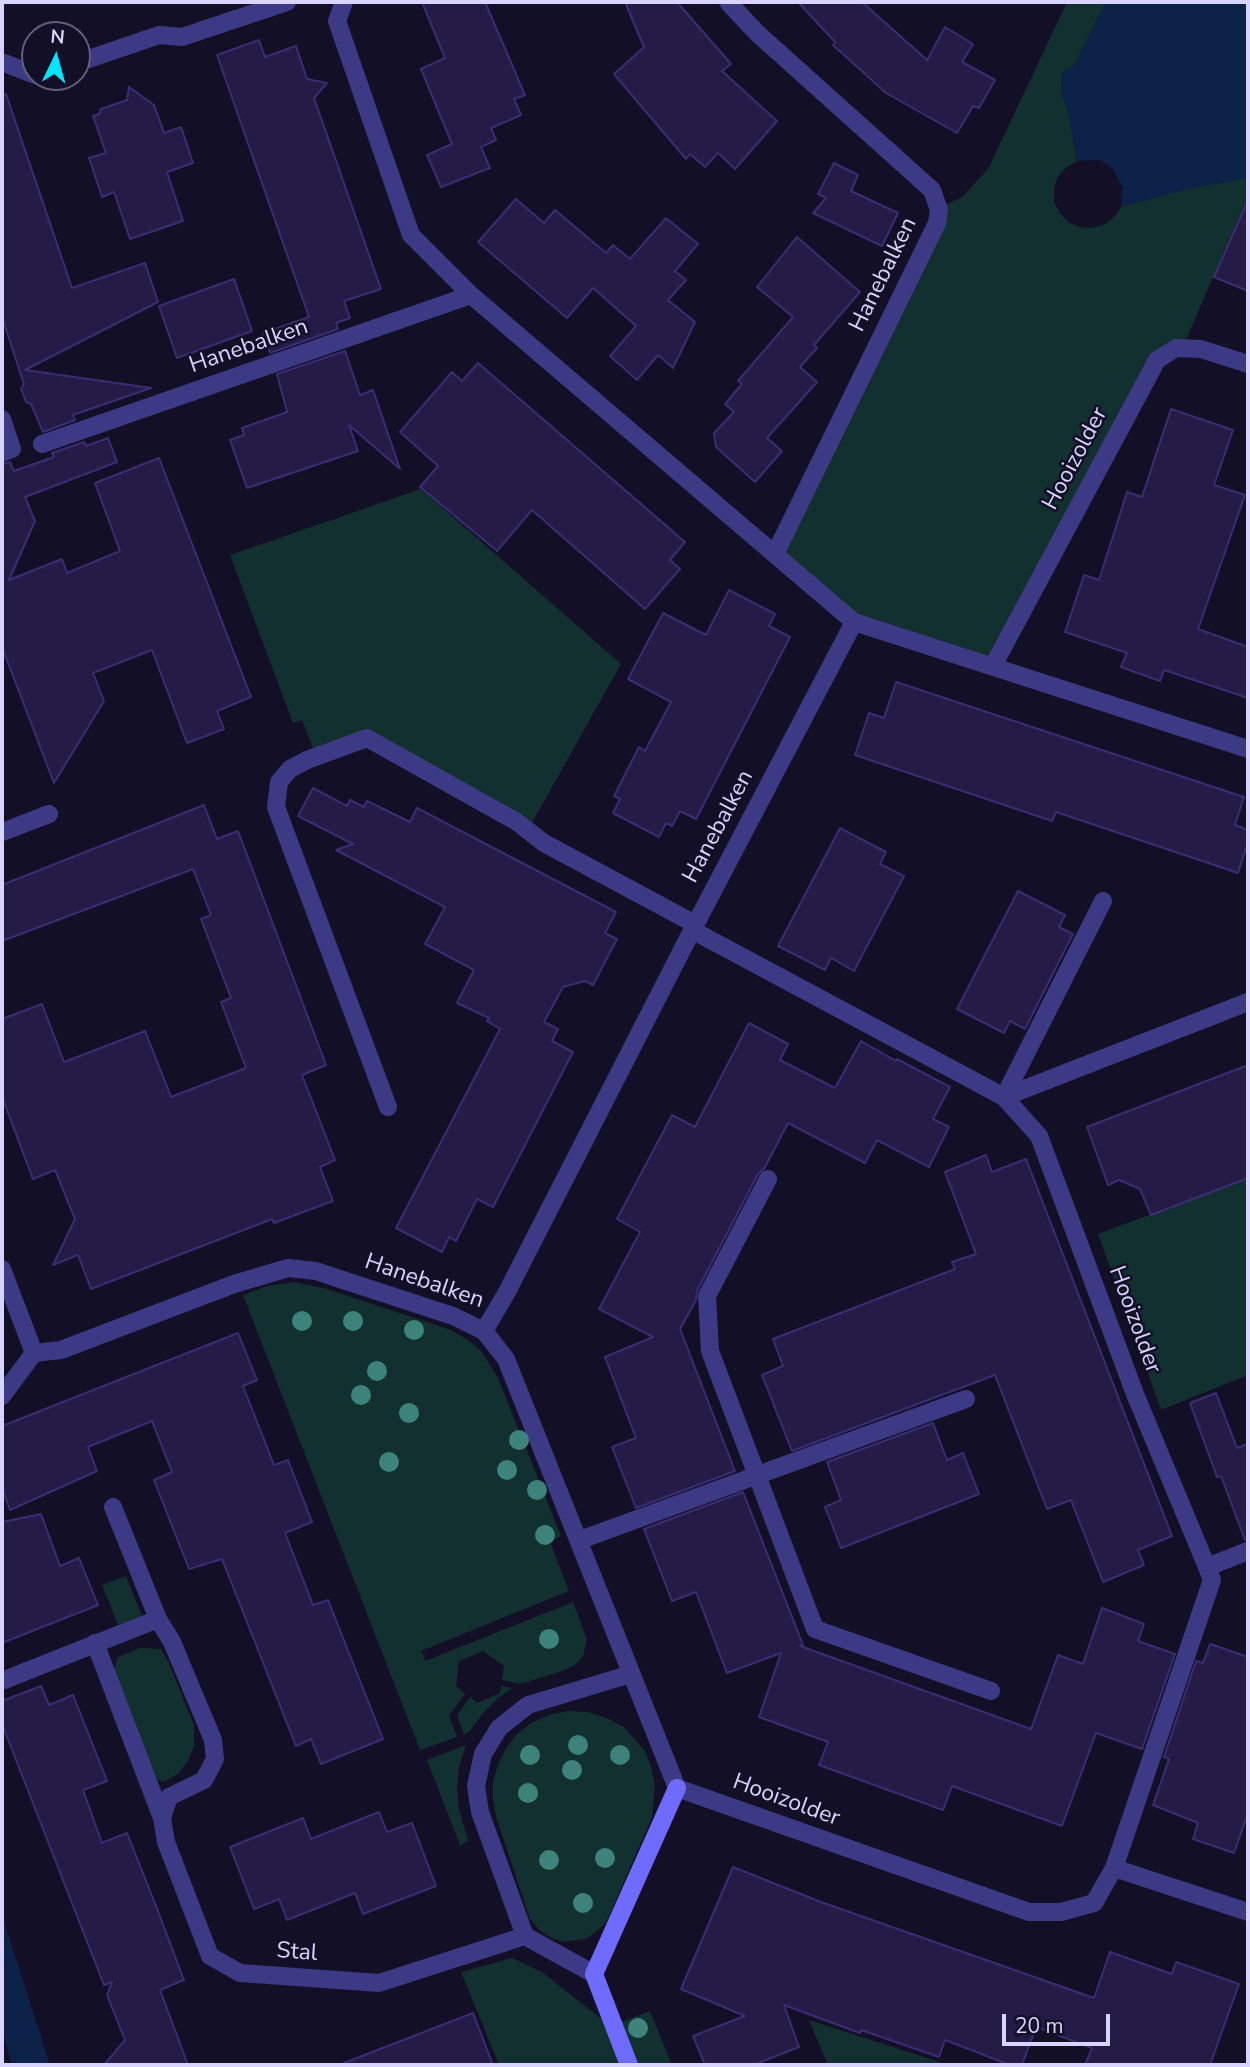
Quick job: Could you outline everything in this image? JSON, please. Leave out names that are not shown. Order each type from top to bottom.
[{"type":"street","points":[[91,59],[159,35],[181,37],[287,2]]},
{"type":"street","points":[[344,2],[337,21],[411,235],[471,296],[854,622],[1248,749]]},
{"type":"street","name":"Hanebalken","points":[[728,2],[757,33],[932,190],[939,210],[937,223],[775,554]]},
{"type":"street","points":[[2,62],[21,69]]},
{"type":"street","name":"Hanebalken","points":[[42,444],[471,296]]},
{"type":"street","name":"Hooizolder","points":[[993,666],[1157,360],[1176,348],[1201,349],[1248,364]]},
{"type":"street","points":[[2,419],[12,449],[2,453]]},
{"type":"street","name":"Hanebalken","points":[[34,1353],[61,1350],[234,1283],[288,1268],[316,1271],[453,1316],[484,1331],[513,1280],[854,622]]},
{"type":"street","points":[[388,1107],[276,807],[279,782],[290,769],[367,738],[517,822],[544,843],[694,927]]},
{"type":"street","points":[[2,832],[49,814]]},
{"type":"street","points":[[1004,1097],[1103,901]]},
{"type":"street","name":"Hooizolder","points":[[677,1788],[1029,1912],[1061,1912],[1094,1903],[1114,1868],[1212,1580],[1135,1394],[1039,1136],[1004,1097],[694,927]]},
{"type":"street","points":[[1004,1097],[1248,1002]]},
{"type":"street","points":[[768,1179],[707,1296],[710,1351],[815,1629],[991,1691]]},
{"type":"street","points":[[2,1269],[34,1353],[2,1396]]},
{"type":"street","points":[[484,1331],[506,1359],[677,1788],[594,1974]]},
{"type":"street","points":[[580,1540],[966,1399]]},
{"type":"street","points":[[113,1507],[158,1619],[172,1642],[213,1740],[215,1759],[204,1780],[169,1797],[162,1818]]},
{"type":"street","points":[[1207,1567],[1248,1551]]},
{"type":"street","points":[[2,1681],[158,1619]]},
{"type":"street","name":"Stal","points":[[95,1643],[162,1818],[166,1842],[210,1956],[240,1973],[379,1983],[525,1936]]},
{"type":"street","points":[[629,2065],[594,1974],[525,1936],[480,1812],[476,1786],[483,1754],[499,1728],[528,1705],[631,1674]]},
{"type":"street","points":[[1114,1868],[1248,1912]]},
{"type":"green space","points":[[1067,2],[1106,2],[1061,93],[1069,114],[1077,161],[1064,169],[1057,178],[1054,202],[1068,222],[1092,228],[1105,224],[1121,207],[1188,188],[1248,178],[1248,196],[1183,347],[1157,360],[993,666],[854,622],[778,551],[938,209],[962,197],[988,169]]},
{"type":"green space","points":[[421,489],[621,664],[528,830],[367,738],[316,757],[302,720],[293,723],[230,555]]},
{"type":"green space","points":[[1248,1178],[1248,1375],[1161,1410],[1098,1234]]},
{"type":"green space","points":[[295,1282],[327,1289],[451,1330],[482,1352],[498,1378],[561,1536],[550,1542],[569,1591],[421,1651],[425,1661],[573,1602],[587,1640],[583,1656],[575,1665],[565,1670],[521,1684],[502,1680],[504,1666],[483,1651],[459,1661],[456,1686],[465,1694],[449,1716],[457,1737],[420,1750],[243,1295],[267,1286]]},
{"type":"green space","points":[[126,1576],[142,1616],[118,1625],[102,1585]]},
{"type":"green space","points":[[140,1648],[161,1649],[194,1725],[194,1746],[188,1761],[178,1774],[163,1782],[155,1778],[113,1672],[118,1657]]},
{"type":"green space","points":[[501,1686],[512,1688],[497,1699],[469,1732],[464,1734],[457,1715],[470,1697],[477,1703],[500,1693]]},
{"type":"green space","points":[[568,1711],[588,1712],[624,1727],[645,1751],[655,1786],[652,1817],[606,1923],[588,1938],[565,1942],[551,1938],[539,1930],[530,1919],[496,1817],[493,1782],[505,1750],[516,1735],[531,1723]]},
{"type":"green space","points":[[466,1745],[459,1767],[457,1789],[459,1810],[468,1840],[460,1845],[427,1760]]},
{"type":"green space","points":[[512,1958],[542,1972],[613,2028],[613,2025],[650,2011],[672,2065],[499,2065],[461,1972]]},
{"type":"green space","points":[[809,2020],[949,2065],[828,2065]]},
{"type":"water","points":[[1106,2],[1248,2],[1248,178],[1188,189],[1121,207],[1123,188],[1112,167],[1099,160],[1077,161],[1069,114],[1061,93],[1062,73],[1075,64]]},
{"type":"water","points":[[2,1915],[50,2065],[12,2065],[2,2030]]},
{"type":"building","points":[[422,2],[485,2],[525,95],[514,99],[521,115],[491,128],[496,140],[481,147],[490,168],[441,187],[427,155],[452,144],[421,69],[445,58]]},
{"type":"building","points":[[625,2],[677,2],[731,64],[722,71],[777,121],[735,169],[718,153],[705,167],[690,154],[686,159],[614,74],[644,47]]},
{"type":"building","points":[[798,2],[862,2],[927,60],[945,27],[973,44],[962,62],[995,80],[979,108],[973,106],[957,133],[886,93],[833,45],[835,42]]},
{"type":"building","points":[[259,40],[265,57],[296,46],[307,79],[327,83],[314,98],[381,289],[344,301],[350,318],[336,323],[338,329],[270,353],[263,333],[309,317],[217,55]]},
{"type":"building","points":[[129,87],[154,105],[164,133],[181,127],[193,163],[167,172],[183,221],[130,239],[114,192],[102,197],[89,158],[106,153],[93,116],[99,114],[101,109],[127,100]]},
{"type":"building","points":[[6,94],[72,288],[145,263],[158,302],[25,370],[151,388],[73,415],[75,420],[43,432],[21,389],[24,384],[2,317],[2,95]]},
{"type":"building","points":[[834,163],[858,175],[851,191],[898,213],[882,246],[813,213],[826,198],[818,194]]},
{"type":"building","points":[[516,199],[544,223],[555,210],[606,253],[613,245],[630,259],[666,218],[698,244],[675,271],[686,280],[668,300],[695,322],[673,368],[658,355],[637,380],[610,356],[636,326],[593,288],[567,318],[478,242]]},
{"type":"building","points":[[1248,200],[1248,291],[1214,277]]},
{"type":"building","points":[[797,237],[860,292],[814,345],[817,348],[800,367],[817,382],[767,438],[782,451],[755,482],[716,447],[714,433],[734,412],[725,404],[742,384],[738,381],[793,317],[757,287]]},
{"type":"building","points":[[234,279],[252,331],[177,358],[159,306]]},
{"type":"building","points":[[345,351],[360,395],[373,390],[400,469],[349,425],[358,451],[247,488],[230,440],[244,435],[242,428],[287,412],[277,374]]},
{"type":"building","points":[[478,363],[685,542],[670,560],[680,569],[645,609],[532,510],[497,551],[420,487],[438,466],[400,432],[452,372],[462,381]]},
{"type":"building","points":[[1171,409],[1233,430],[1214,485],[1245,495],[1198,629],[1248,647],[1248,698],[1164,670],[1160,681],[1121,667],[1127,653],[1065,632],[1084,575],[1099,580],[1127,492],[1142,497]]},
{"type":"building","points":[[108,438],[117,462],[25,497],[35,521],[9,580],[62,559],[67,573],[120,551],[95,483],[159,458],[251,697],[217,711],[224,729],[187,743],[152,650],[93,673],[104,701],[54,783],[2,647],[2,464],[10,462],[14,471],[54,457],[52,453],[84,442],[86,446]]},
{"type":"building","points":[[729,590],[775,614],[769,626],[790,637],[696,819],[680,811],[672,826],[666,823],[659,837],[613,813],[620,799],[614,796],[639,747],[645,751],[671,702],[628,679],[663,613],[706,635]]},
{"type":"building","points":[[896,682],[1244,797],[1235,825],[1248,830],[1248,842],[1238,873],[1056,812],[1052,821],[855,755],[869,713],[884,718]]},
{"type":"building","points":[[313,788],[347,806],[350,800],[364,807],[367,801],[410,822],[417,808],[616,912],[605,933],[617,939],[593,985],[585,981],[563,987],[544,1022],[558,1029],[552,1041],[573,1052],[493,1207],[477,1199],[456,1241],[449,1237],[442,1252],[396,1228],[500,1029],[487,1021],[489,1018],[457,1003],[474,970],[425,944],[445,907],[336,850],[353,844],[298,816]]},
{"type":"building","points":[[204,805],[217,839],[238,831],[326,1065],[302,1075],[335,1160],[320,1167],[333,1201],[274,1223],[272,1219],[91,1289],[78,1255],[53,1265],[75,1219],[55,1170],[33,1179],[2,1097],[2,1019],[42,1004],[64,1062],[145,1031],[171,1097],[246,1068],[221,1002],[231,998],[201,919],[211,915],[193,869],[2,941],[2,885]]},
{"type":"building","points":[[840,828],[886,852],[880,864],[904,876],[854,971],[831,958],[825,970],[778,946]]},
{"type":"building","points":[[1018,891],[1065,915],[1059,927],[1073,934],[1025,1029],[1010,1021],[1004,1033],[957,1009]]},
{"type":"building","points":[[749,1023],[788,1044],[780,1060],[835,1088],[861,1041],[896,1061],[897,1059],[950,1087],[933,1119],[949,1127],[929,1167],[877,1140],[865,1163],[788,1123],[764,1169],[758,1174],[680,1329],[735,1471],[636,1508],[612,1447],[636,1438],[605,1357],[653,1337],[599,1309],[640,1232],[617,1219],[672,1115],[695,1127]]},
{"type":"building","points":[[1248,1065],[1248,1178],[1151,1215],[1140,1189],[1119,1180],[1108,1185],[1087,1127]]},
{"type":"building","points":[[986,1155],[992,1172],[1026,1159],[1172,1536],[1138,1550],[1144,1565],[1103,1582],[1071,1500],[1047,1509],[995,1375],[792,1451],[762,1375],[783,1366],[773,1339],[955,1269],[952,1262],[976,1254],[945,1172]]},
{"type":"building","points":[[238,1333],[257,1380],[243,1386],[274,1465],[288,1460],[312,1522],[285,1533],[313,1605],[328,1600],[383,1739],[321,1764],[311,1739],[296,1746],[222,1559],[189,1569],[154,1480],[172,1472],[152,1421],[88,1447],[97,1471],[10,1510],[2,1488],[2,1426]]},
{"type":"building","points":[[1216,1393],[1237,1448],[1248,1444],[1248,1540],[1245,1540],[1221,1476],[1217,1477],[1190,1403]]},
{"type":"building","points":[[933,1423],[947,1460],[963,1453],[979,1494],[841,1548],[825,1507],[841,1500],[827,1462]]},
{"type":"building","points":[[743,1492],[803,1645],[800,1646],[1031,1729],[1058,1655],[1083,1664],[1102,1608],[1144,1624],[1138,1641],[1175,1654],[1142,1749],[1096,1733],[1062,1826],[952,1786],[943,1810],[819,1765],[828,1742],[759,1717],[781,1653],[727,1673],[696,1592],[672,1601],[644,1529]]},
{"type":"building","points":[[41,1514],[60,1566],[79,1558],[98,1605],[2,1643],[2,1522]]},
{"type":"building","points":[[1210,1644],[1248,1657],[1248,1813],[1234,1853],[1193,1839],[1198,1823],[1153,1805],[1169,1759],[1164,1757],[1196,1661],[1203,1663]]},
{"type":"building","points":[[41,1686],[49,1705],[73,1695],[107,1781],[83,1790],[102,1843],[127,1833],[156,1906],[184,1980],[160,1990],[188,2065],[104,2065],[125,2040],[107,1995],[112,1982],[104,1985],[2,1724],[2,1701]]},
{"type":"building","points":[[379,1812],[387,1832],[412,1823],[436,1886],[363,1914],[355,1893],[287,1920],[279,1899],[254,1909],[230,1847],[303,1818],[311,1839]]},
{"type":"building","points":[[733,1867],[821,1902],[1094,1998],[1110,1952],[1172,1974],[1176,1962],[1239,1984],[1210,2065],[1085,2065],[1092,2048],[1036,2027],[1022,2065],[1010,2065],[945,2040],[939,2057],[861,2030],[860,2033],[784,2005],[799,2047],[753,2065],[705,2065],[693,2036],[745,2016],[681,1989]]},
{"type":"building","points":[[473,2013],[493,2065],[344,2065],[344,2063]]}]
